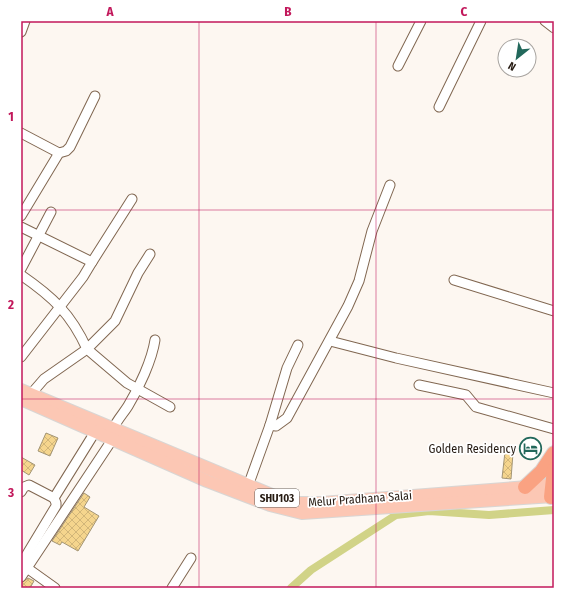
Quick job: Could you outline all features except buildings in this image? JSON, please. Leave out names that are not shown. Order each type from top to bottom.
[{"type":"highway","points":[[525,487],[542,471],[554,453]]},
{"type":"highway","points":[[552,491],[554,469]]},
{"type":"main road","name":"Melur Pradhana Salai","points":[[24,395],[95,432],[112,434],[279,498],[298,503],[322,504],[525,487],[552,491]]},
{"type":"main road","name":"Melur Pradhana Salai","points":[[24,395],[112,434],[207,481],[270,505],[302,513],[552,491]]},
{"type":"street","points":[[21,32],[26,21]]},
{"type":"street","points":[[398,66],[421,21]]},
{"type":"street","points":[[439,107],[481,21]]},
{"type":"street","points":[[545,21],[554,28]]},
{"type":"street","points":[[21,216],[59,153],[66,151],[70,147],[96,96]]},
{"type":"street","points":[[21,133],[59,153]]},
{"type":"street","points":[[270,425],[276,426],[287,418],[348,306],[359,281],[372,231],[390,185]]},
{"type":"street","points":[[21,357],[61,306],[92,262],[132,199]]},
{"type":"street","points":[[51,212],[38,235],[22,275],[61,306],[78,330],[87,349],[127,383],[170,407]]},
{"type":"street","points":[[21,227],[92,262]]},
{"type":"street","points":[[24,395],[87,349],[115,321],[138,274],[150,254]]},
{"type":"street","points":[[454,280],[554,312]]},
{"type":"street","points":[[24,566],[112,434],[117,420],[128,406],[153,353],[155,340]]},
{"type":"street","points":[[330,341],[396,358],[554,393]]},
{"type":"street","points":[[248,486],[270,425],[286,368],[298,345]]},
{"type":"street","points":[[419,385],[466,395],[476,407],[554,429]]},
{"type":"street","points":[[54,498],[95,432]]},
{"type":"street","points":[[21,492],[24,487],[29,485],[54,498],[56,503],[56,506],[24,566],[21,577]]},
{"type":"street","points":[[172,588],[191,558]]},
{"type":"street","points":[[24,566],[55,588]]},
{"type":"waterway","points":[[291,588],[311,570],[396,515],[429,511],[489,515],[554,510]]},
{"type":"place","name":"Golden Residency","points":[[531,449]]}]
